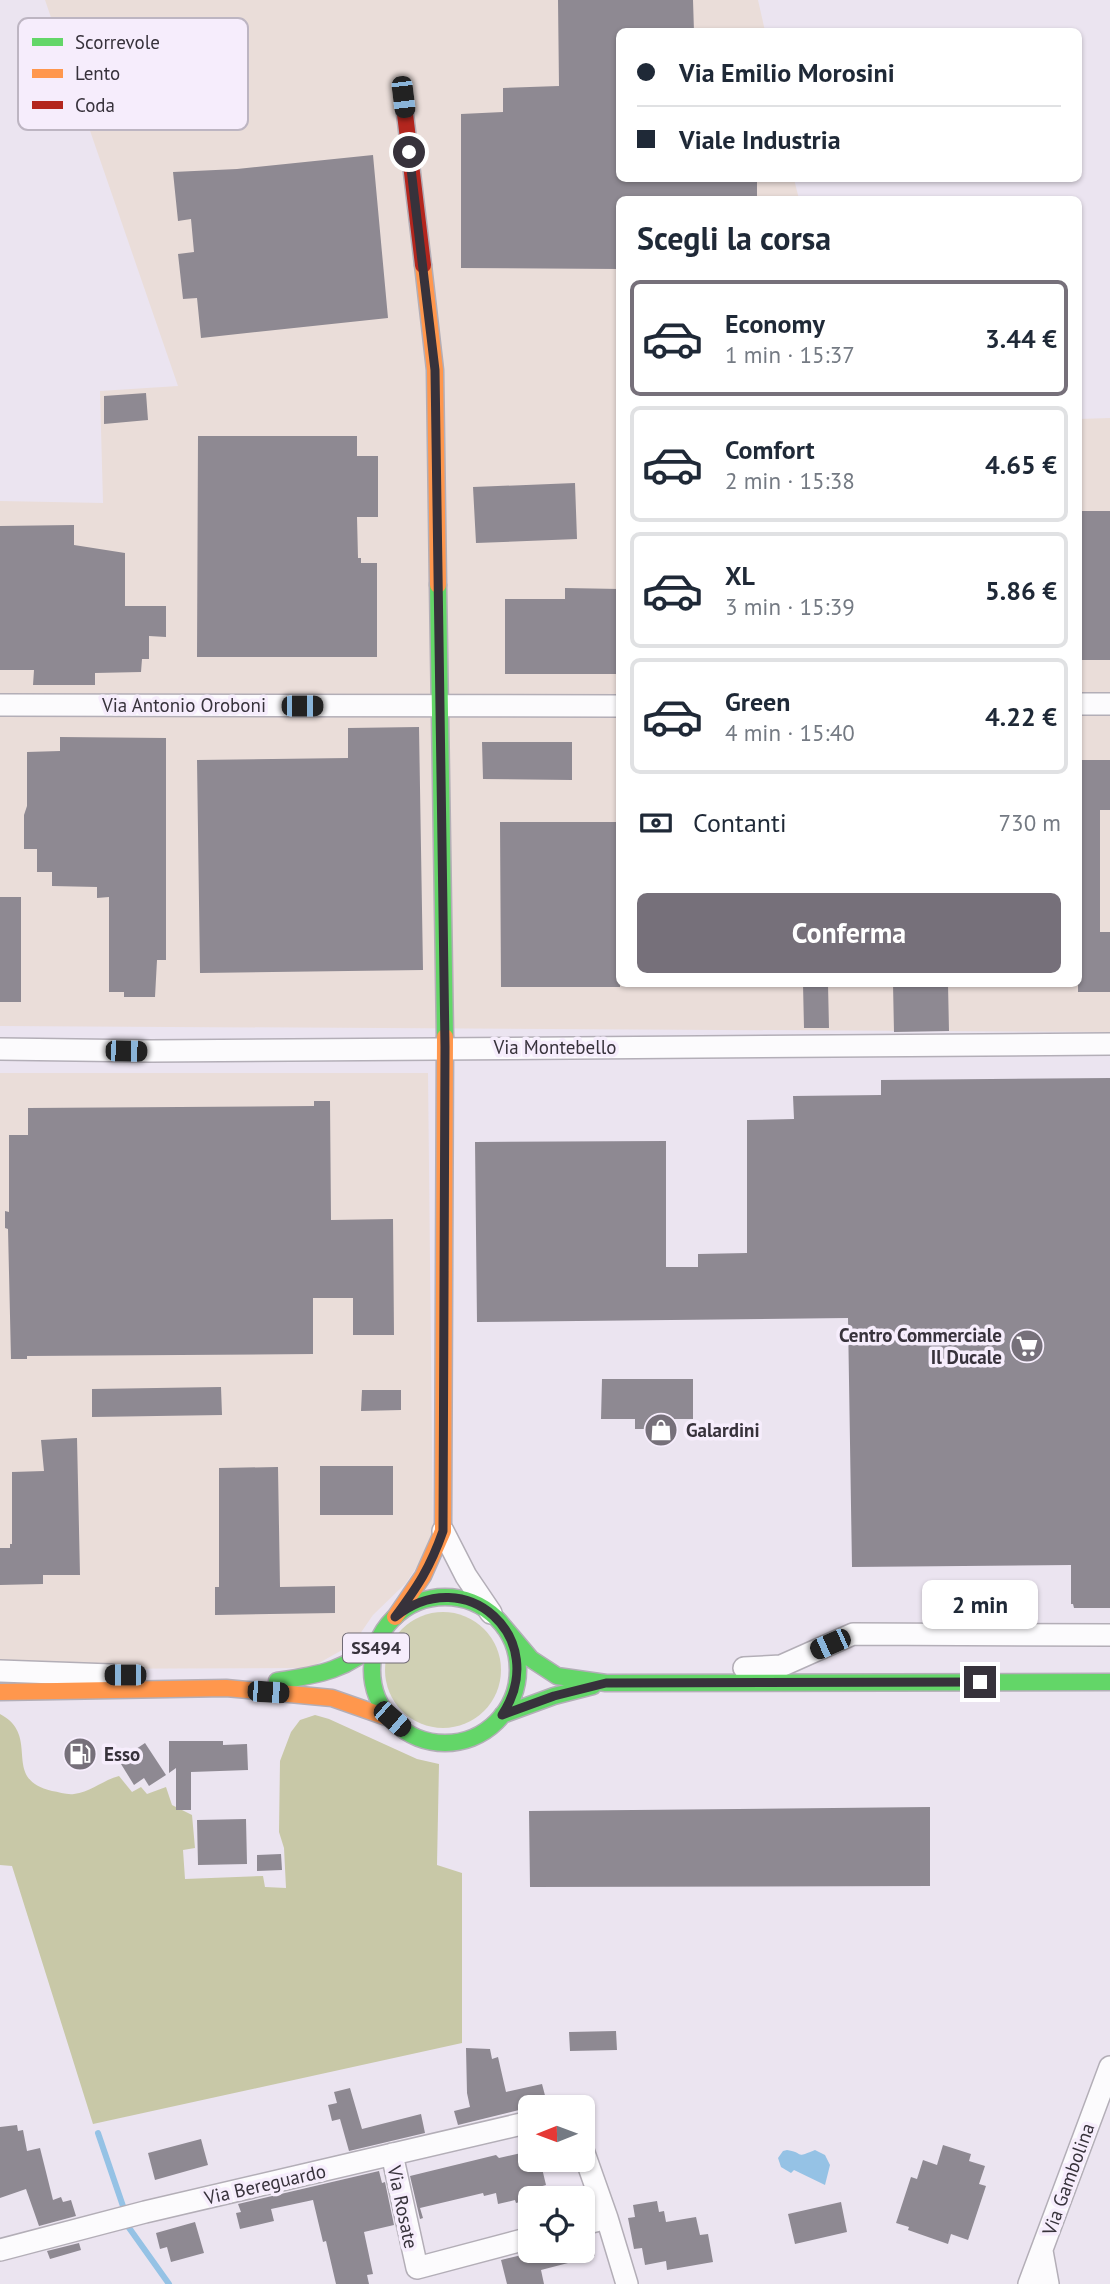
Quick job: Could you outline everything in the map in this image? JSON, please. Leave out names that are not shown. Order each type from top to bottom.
[{"type":"main road","points":[[395,1617],[432,1562],[443,1531],[445,1047],[435,370],[403,97]]},
{"type":"main road","name":"SS494","points":[[0,1692],[226,1688],[312,1676],[340,1669],[366,1654],[395,1617],[416,1603],[442,1597],[468,1601],[498,1620],[531,1659],[557,1676],[606,1683],[1110,1682]]},
{"type":"main road","name":"SS494","points":[[226,1688],[332,1699],[392,1719],[414,1736],[427,1741],[455,1742],[481,1733],[502,1715],[510,1704],[518,1678],[516,1651],[498,1620]]},
{"type":"main road","name":"SS494","points":[[380,1639],[373,1666],[373,1681],[377,1695],[392,1719]]},
{"type":"main road","name":"SS494","points":[[502,1715],[554,1696],[606,1683]]},
{"type":"street","points":[[1082,704],[1110,704]]},
{"type":"street","name":"Via Antonio Oroboni","points":[[0,705],[616,706]]},
{"type":"street","name":"Via Montebello","points":[[0,1049],[151,1051],[1110,1044]]},
{"type":"street","points":[[443,1531],[466,1576],[498,1620]]},
{"type":"street","points":[[606,1683],[659,1671],[781,1666],[853,1634],[1110,1636]]},
{"type":"street","points":[[0,1671],[312,1676]]},
{"type":"street","points":[[903,1683],[946,1697],[1110,1696]]},
{"type":"street","name":"Via Gambolina","points":[[1029,2284],[1110,2067]]},
{"type":"street","name":"Via Bereguardo","points":[[0,2250],[145,2212],[518,2125]]},
{"type":"street","name":"Via Rosate","points":[[392,2154],[416,2268],[518,2241]]},
{"type":"street","points":[[591,2172],[626,2284]]},
{"type":"street","points":[[595,2221],[607,2218]]},
{"type":"street","name":"Via Gambolina","points":[[1042,2251],[1048,2284]]},
{"type":"shaded area","points":[[45,0],[758,0],[764,28],[616,28],[616,182],[795,182],[798,196],[616,196],[616,987],[1082,987],[1082,419],[1110,418],[1110,1032],[0,1026],[0,501],[103,503],[100,391],[178,386],[90,130],[248,130],[248,18],[51,18]]},
{"type":"shaded area","points":[[0,1073],[428,1073],[433,1542],[406,1583],[373,1615],[353,1644],[310,1668],[0,1669]]},
{"type":"green space","points":[[443,1612],[465,1617],[484,1629],[496,1648],[501,1670],[496,1692],[484,1711],[465,1723],[443,1728],[421,1723],[402,1711],[390,1692],[385,1670],[390,1648],[402,1629],[421,1617]]},
{"type":"green space","points":[[0,1714],[12,1723],[19,1734],[24,1767],[28,1777],[37,1785],[52,1791],[74,1794],[119,1776],[132,1792],[141,1787],[147,1794],[166,1787],[172,1805],[192,1815],[195,1848],[183,1850],[185,1879],[263,1876],[265,1887],[286,1888],[284,1848],[279,1832],[280,1761],[291,1732],[300,1720],[315,1715],[329,1719],[417,1759],[439,1764],[437,1865],[462,1873],[462,2043],[93,2124],[12,1866],[0,1865]]},
{"type":"water","points":[[787,2150],[801,2155],[815,2150],[825,2155],[830,2165],[825,2185],[794,2170],[791,2173],[781,2167],[778,2158]]},
{"type":"building","points":[[558,0],[693,0],[694,28],[616,28],[616,182],[757,182],[757,196],[616,196],[616,269],[461,268],[461,114],[503,112],[503,88],[559,86]]},
{"type":"building","points":[[373,155],[388,318],[201,338],[197,298],[183,299],[178,254],[194,252],[191,219],[178,221],[173,172],[237,169]]},
{"type":"building","points":[[146,393],[148,420],[104,424],[104,396]]},
{"type":"building","points":[[198,436],[357,436],[357,456],[378,456],[378,517],[357,517],[358,558],[361,558],[361,563],[377,563],[377,657],[197,657]]},
{"type":"building","points":[[575,483],[577,539],[476,543],[473,487]]},
{"type":"building","points":[[1082,511],[1110,511],[1110,660],[1082,660]]},
{"type":"building","points":[[74,525],[74,545],[125,553],[125,606],[166,606],[166,637],[149,636],[149,659],[142,659],[141,672],[95,673],[95,685],[33,685],[34,670],[0,670],[0,526]]},
{"type":"building","points":[[565,588],[616,589],[616,674],[505,674],[505,599],[565,599]]},
{"type":"building","points":[[419,727],[423,970],[200,973],[197,760],[348,758],[348,728]]},
{"type":"building","points":[[60,737],[166,738],[166,960],[157,960],[155,997],[124,997],[124,992],[109,992],[109,897],[97,898],[97,887],[52,886],[52,872],[37,872],[37,849],[24,849],[27,752],[60,751]]},
{"type":"building","points":[[482,742],[572,742],[572,780],[483,779]]},
{"type":"building","points":[[1082,760],[1110,760],[1110,810],[1100,810],[1100,932],[1110,932],[1110,992],[1078,992],[1078,987],[1082,987]]},
{"type":"building","points":[[500,822],[616,822],[616,987],[501,987]]},
{"type":"building","points":[[0,897],[21,897],[21,1002],[0,1002]]},
{"type":"building","points":[[803,987],[828,987],[829,1028],[804,1028]]},
{"type":"building","points":[[893,987],[948,987],[949,1031],[894,1032]]},
{"type":"building","points":[[1110,1078],[1110,1608],[1074,1608],[1071,1604],[1071,1565],[852,1567],[848,1318],[477,1322],[475,1142],[666,1141],[666,1267],[698,1267],[698,1254],[747,1253],[747,1120],[794,1119],[793,1096],[881,1095],[881,1080]]},
{"type":"building","points":[[314,1101],[330,1101],[331,1220],[393,1219],[394,1335],[353,1335],[353,1298],[313,1298],[313,1354],[27,1356],[27,1359],[11,1359],[8,1229],[5,1228],[5,1211],[9,1212],[9,1135],[28,1135],[28,1108],[314,1106]]},
{"type":"building","points":[[602,1379],[693,1379],[693,1419],[659,1419],[659,1429],[635,1429],[635,1419],[601,1419]]},
{"type":"building","points":[[221,1387],[222,1415],[92,1417],[92,1389]]},
{"type":"building","points":[[362,1390],[401,1390],[401,1410],[361,1411]]},
{"type":"building","points":[[77,1438],[80,1575],[43,1575],[43,1584],[0,1585],[0,1548],[10,1548],[12,1544],[12,1472],[44,1471],[41,1440]]},
{"type":"building","points":[[320,1466],[393,1466],[393,1515],[320,1515]]},
{"type":"building","points":[[278,1467],[280,1587],[335,1586],[335,1613],[215,1615],[215,1587],[219,1587],[219,1468]]},
{"type":"building","points":[[169,1741],[247,1744],[248,1770],[191,1772],[191,1810],[176,1810],[176,1768],[169,1773]]},
{"type":"building","points":[[145,1743],[166,1775],[149,1786],[144,1778],[134,1785],[121,1764],[133,1756],[130,1753]]},
{"type":"building","points":[[930,1807],[930,1886],[530,1887],[529,1811]]},
{"type":"building","points":[[246,1819],[247,1864],[198,1865],[197,1820]]},
{"type":"building","points":[[281,1854],[282,1870],[257,1871],[257,1855]]},
{"type":"building","points":[[616,2031],[617,2050],[570,2051],[569,2032]]},
{"type":"building","points":[[466,2048],[490,2049],[492,2059],[498,2057],[506,2092],[542,2084],[545,2095],[518,2095],[518,2110],[458,2125],[454,2111],[470,2107]]},
{"type":"building","points":[[350,2088],[362,2129],[421,2114],[425,2133],[349,2151],[340,2119],[332,2121],[328,2105],[337,2103],[334,2092]]},
{"type":"building","points":[[17,2125],[18,2131],[23,2130],[27,2151],[40,2148],[53,2200],[61,2197],[63,2202],[71,2200],[76,2216],[39,2226],[26,2189],[0,2198],[0,2127]]},
{"type":"building","points":[[201,2139],[208,2165],[155,2180],[148,2153]]},
{"type":"building","points":[[943,2145],[971,2154],[969,2161],[985,2166],[979,2184],[986,2186],[968,2240],[951,2234],[948,2244],[896,2223],[911,2177],[917,2179],[923,2160],[937,2165]]},
{"type":"building","points":[[518,2154],[518,2172],[543,2172],[546,2185],[518,2186],[516,2203],[515,2200],[498,2204],[496,2193],[484,2196],[483,2193],[420,2208],[423,2218],[420,2219],[410,2176],[496,2155],[499,2158]]},
{"type":"building","points":[[379,2171],[382,2183],[385,2182],[394,2225],[364,2232],[373,2274],[367,2275],[369,2284],[336,2284],[313,2200],[271,2209],[274,2221],[240,2229],[236,2213],[241,2212],[238,2204]]},
{"type":"building","points":[[657,2201],[659,2212],[664,2211],[666,2222],[696,2217],[700,2235],[708,2234],[713,2262],[667,2270],[666,2261],[645,2265],[642,2248],[634,2249],[628,2218],[635,2217],[633,2205]]},
{"type":"building","points":[[841,2202],[847,2232],[795,2244],[788,2214]]},
{"type":"building","points":[[195,2222],[204,2253],[171,2262],[167,2247],[160,2249],[156,2233]]},
{"type":"building","points":[[79,2243],[81,2250],[50,2259],[47,2251]]},
{"type":"building","points":[[518,2256],[518,2263],[568,2263],[541,2270],[544,2284],[507,2284],[501,2260]]},
{"type":"waterway","points":[[98,2133],[125,2212]]},
{"type":"waterway","points":[[127,2225],[169,2284]]},
{"type":"traffic: fast","points":[[438,585],[445,1037]]},
{"type":"traffic: fast","points":[[445,1597],[473,1603],[496,1619],[512,1642],[518,1670],[512,1698],[496,1721],[473,1737],[445,1743],[417,1737],[394,1721],[378,1698],[372,1670],[378,1642],[394,1619],[417,1603],[445,1597]]},
{"type":"traffic: fast","points":[[504,1627],[531,1659],[557,1676],[606,1683],[1110,1682]]},
{"type":"traffic: fast","points":[[277,1681],[333,1669],[357,1658],[380,1639]]},
{"type":"traffic: fast","points":[[502,1715],[554,1696],[593,1686]]},
{"type":"traffic: slow","points":[[423,265],[435,370],[438,585]]},
{"type":"traffic: slow","points":[[395,1617],[423,1576],[443,1531],[445,1037]]},
{"type":"traffic: slow","points":[[0,1692],[226,1688],[332,1698],[392,1719]]},
{"type":"traffic: jam","points":[[403,97],[423,265]]},
{"type":"place","name":"Centro Commerciale Il Ducale","points":[[1027,1346]]},
{"type":"place","name":"Galardini","points":[[661,1430]]},
{"type":"place","name":"Esso","points":[[80,1754]]},
{"type":"route","points":[[409,152],[435,370],[445,1047],[443,1531],[432,1562],[395,1617],[416,1603],[442,1597],[468,1601],[491,1613],[511,1639],[518,1665],[515,1692],[502,1715],[554,1696],[606,1683],[980,1682]]}]
